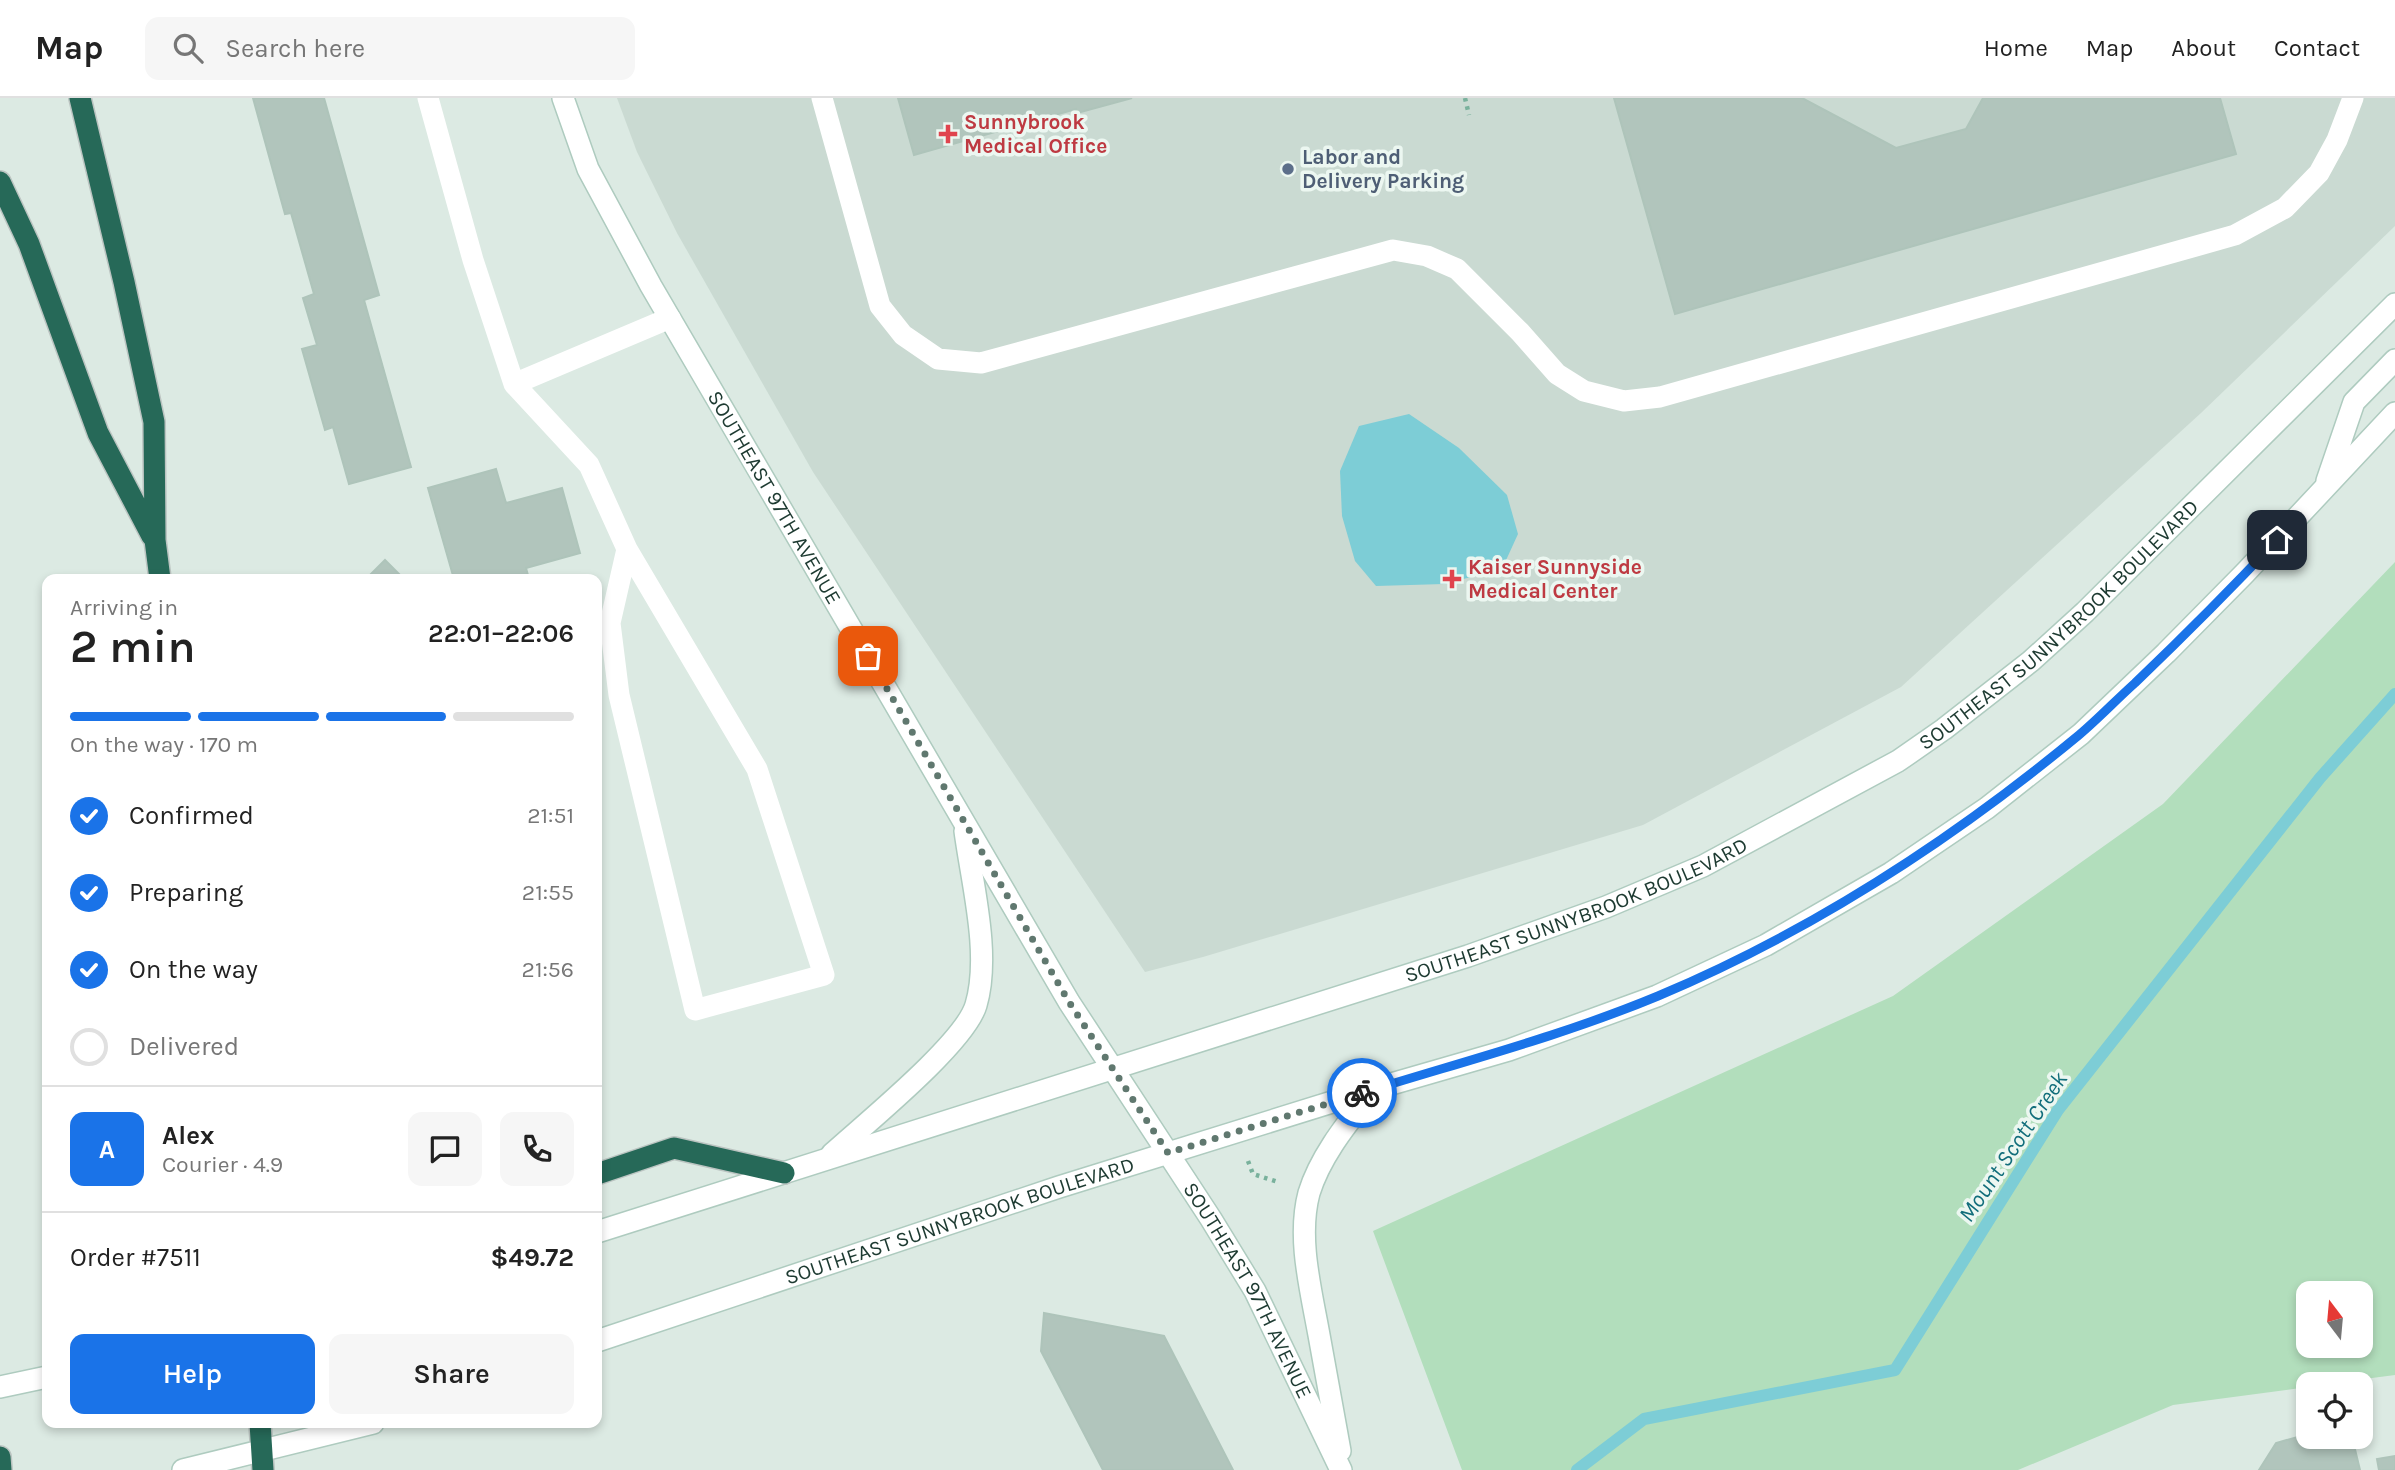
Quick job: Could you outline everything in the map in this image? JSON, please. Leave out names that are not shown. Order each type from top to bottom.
[{"type":"highway","points":[[80,98],[154,422],[155,540],[159,574]]},
{"type":"highway","points":[[0,182],[29,244],[98,433],[155,540]]},
{"type":"highway","points":[[602,1172],[674,1149],[784,1173]]},
{"type":"highway","points":[[260,1428],[263,1460]]},
{"type":"highway","points":[[0,1457],[1,1470]]},
{"type":"main road","points":[[429,98],[472,260],[514,384],[589,465],[627,549],[757,769],[824,975],[695,1010],[619,695],[610,623],[627,549]]},
{"type":"main road","name":"SOUTHEAST 97TH AVENUE","points":[[563,98],[588,169],[670,318],[1069,1002],[1255,1291],[1343,1470]]},
{"type":"main road","points":[[822,98],[880,306],[903,335],[938,359],[981,363],[1393,250],[1427,256],[1457,269],[1520,332],[1557,374],[1584,391],[1624,401],[1673,394],[2235,235],[2285,208],[2319,173],[2337,141],[2353,98]]},
{"type":"main road","name":"SOUTHEAST SUNNYBROOK BOULEVARD","points":[[602,1230],[1468,956],[1606,907],[1703,866],[1898,761],[2003,684],[2085,612],[2395,304]]},
{"type":"main road","points":[[514,384],[670,318]]},
{"type":"main road","points":[[2324,489],[2354,402],[2395,360]]},
{"type":"main road","name":"SOUTHEAST SUNNYBROOK BOULEVARD","points":[[602,1338],[1168,1153],[1509,1050],[1657,996],[1766,945],[1891,873],[1987,807],[2081,734],[2175,645],[2395,413]]},
{"type":"main road","points":[[825,1160],[930,1064],[963,1029],[975,1009],[980,988],[980,938],[963,819]]},
{"type":"main road","points":[[1343,1470],[1309,1283],[1305,1221],[1309,1193],[1320,1167],[1332,1145],[1374,1089]]},
{"type":"main road","points":[[0,1387],[42,1378]]},
{"type":"main road","points":[[183,1470],[263,1460],[358,1428]]},
{"type":"path","points":[[1465,98],[1469,115]]},
{"type":"path","points":[[1244,1151],[1253,1174],[1287,1185]]},
{"type":"shaded area","name":"Kaiser Sunnyside Medical Center","points":[[617,98],[2395,98],[2395,226],[2201,413],[1901,687],[1643,825],[1145,972],[813,472],[677,233],[637,152]]},
{"type":"green space","points":[[2395,562],[2395,1375],[2373,1378],[2373,1372],[2296,1372],[2296,1389],[2173,1405],[2018,1470],[1462,1470],[1373,1231],[1893,996],[2163,804]]},
{"type":"water","points":[[1409,414],[1459,448],[1507,495],[1518,534],[1502,569],[1444,584],[1376,586],[1355,561],[1342,516],[1340,471],[1359,426]]},
{"type":"building","points":[[253,98],[324,98],[379,295],[364,300],[411,467],[349,484],[333,427],[325,430],[302,349],[317,345],[303,298],[314,294],[291,213],[285,214]]},
{"type":"building","name":"Sunnybrook Medical Office","points":[[898,98],[1132,98],[1077,113],[1076,109],[914,155]]},
{"type":"building","points":[[1614,98],[1802,98],[1896,148],[1966,129],[1983,98],[2220,98],[2236,154],[1675,314]]},
{"type":"building","points":[[496,469],[506,503],[562,488],[580,553],[526,568],[528,574],[453,574],[428,488]]},
{"type":"building","points":[[385,560],[399,574],[371,574]]},
{"type":"building","points":[[1044,1313],[1164,1336],[1233,1470],[1103,1470],[1041,1351]]},
{"type":"building","points":[[2296,1437],[2296,1449],[2355,1449],[2360,1470],[2259,1470],[2276,1443]]},
{"type":"building","points":[[2395,1456],[2395,1470],[2379,1470],[2377,1459]]},
{"type":"waterway","name":"Mount Scott Creek","points":[[1577,1470],[1644,1419],[1895,1370],[2058,1110],[2320,778],[2395,694]]},
{"type":"way so far","points":[[868,656],[1069,1002],[1168,1153],[1362,1093]]},
{"type":"place","name":"Sunnybrook Medical Office","points":[[948,134]]},
{"type":"place","name":"Labor and Delivery Parking","points":[[1288,169]]},
{"type":"place","name":"Kaiser Sunnyside Medical Center","points":[[1452,579]]},
{"type":"route","points":[[1362,1093],[1509,1050],[1657,996],[1766,945],[1891,873],[1987,807],[2081,734],[2166,653],[2277,540]]}]
